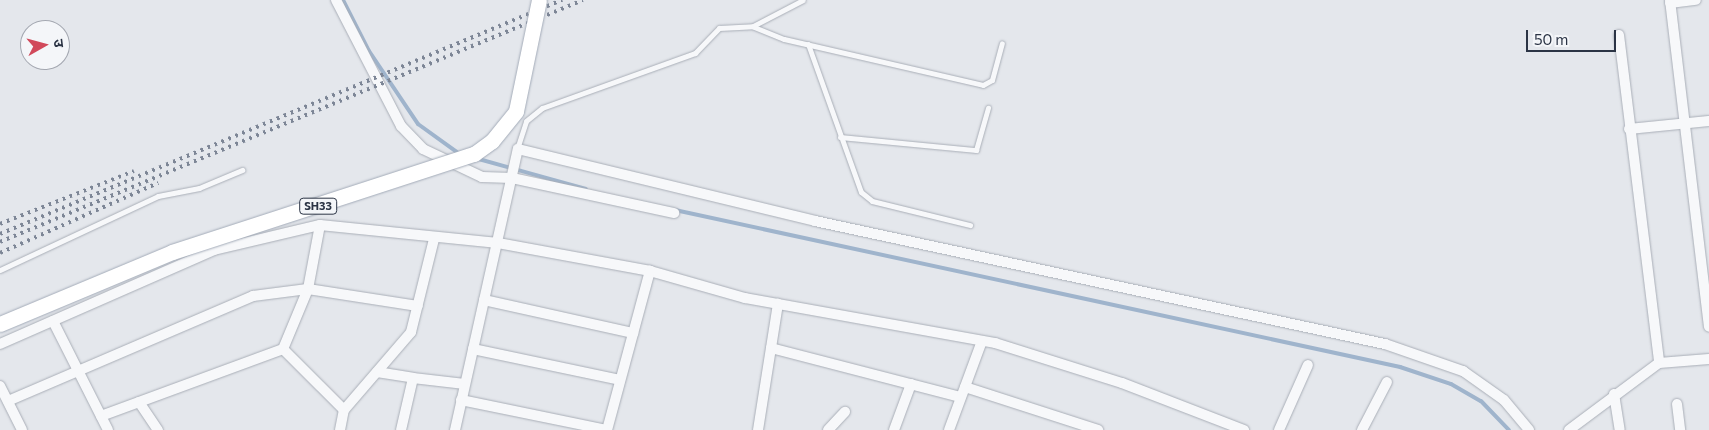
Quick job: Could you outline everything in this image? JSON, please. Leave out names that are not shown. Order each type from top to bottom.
[{"type":"main road","name":"SH33","points":[[0,324],[172,252],[474,154],[492,142],[516,111],[539,0]]},
{"type":"street","points":[[336,0],[410,136],[423,149],[467,173],[512,176],[674,213]]},
{"type":"street","points":[[1696,0],[1670,2],[1709,327]]},
{"type":"street","points":[[1618,35],[1659,363]]},
{"type":"street","points":[[1630,129],[1709,121]]},
{"type":"street","points":[[455,430],[498,243],[516,149],[815,221],[1385,344],[1463,371],[1504,400],[1530,430]]},
{"type":"street","points":[[101,416],[283,348],[308,289],[320,225]]},
{"type":"street","points":[[0,344],[214,250],[320,225],[434,239],[498,243],[650,271],[778,304],[982,341],[1122,383],[1244,430]]},
{"type":"street","points":[[340,430],[344,410],[407,338],[418,306],[434,239]]},
{"type":"street","points":[[461,400],[607,430],[650,271]]},
{"type":"street","points":[[8,401],[253,296],[308,289],[418,306]]},
{"type":"street","points":[[484,300],[633,332]]},
{"type":"street","points":[[758,430],[778,304]]},
{"type":"street","points":[[53,321],[108,430]]},
{"type":"street","points":[[949,430],[982,341]]},
{"type":"street","points":[[283,348],[344,410]]},
{"type":"street","points":[[771,348],[911,384],[963,392],[1098,430]]},
{"type":"street","points":[[473,349],[620,380]]},
{"type":"street","points":[[1568,430],[1614,394],[1659,363],[1709,359]]},
{"type":"street","points":[[1279,430],[1308,365]]},
{"type":"street","points":[[377,372],[465,384]]},
{"type":"street","points":[[400,430],[413,378]]},
{"type":"street","points":[[1362,430],[1387,382]]},
{"type":"street","points":[[894,430],[911,384]]},
{"type":"street","points":[[0,386],[22,430]]},
{"type":"street","points":[[1614,394],[1620,430]]},
{"type":"street","points":[[139,402],[158,430]]},
{"type":"street","points":[[1676,404],[1680,430]]},
{"type":"street","points":[[828,430],[845,412]]},
{"type":"lane","points":[[754,26],[803,0]]},
{"type":"lane","points":[[516,149],[526,121],[542,108],[695,53],[719,28],[754,26],[808,44],[983,85],[992,80],[1002,43]]},
{"type":"lane","points":[[808,44],[840,137],[866,198],[970,225]]},
{"type":"lane","points":[[840,137],[976,150],[988,108]]},
{"type":"lane","points":[[0,270],[158,196],[199,188],[242,170]]},
{"type":"waterway","points":[[343,0],[369,51],[418,124],[458,153]]},
{"type":"waterway","points":[[475,158],[586,189]]},
{"type":"waterway","points":[[675,210],[1400,367],[1451,384],[1481,401],[1509,430]]},
{"type":"railway","points":[[0,234],[562,0]]},
{"type":"railway","points":[[0,242],[583,0]]},
{"type":"railway","points":[[0,224],[134,171]]},
{"type":"railway","points":[[0,253],[158,183]]}]
